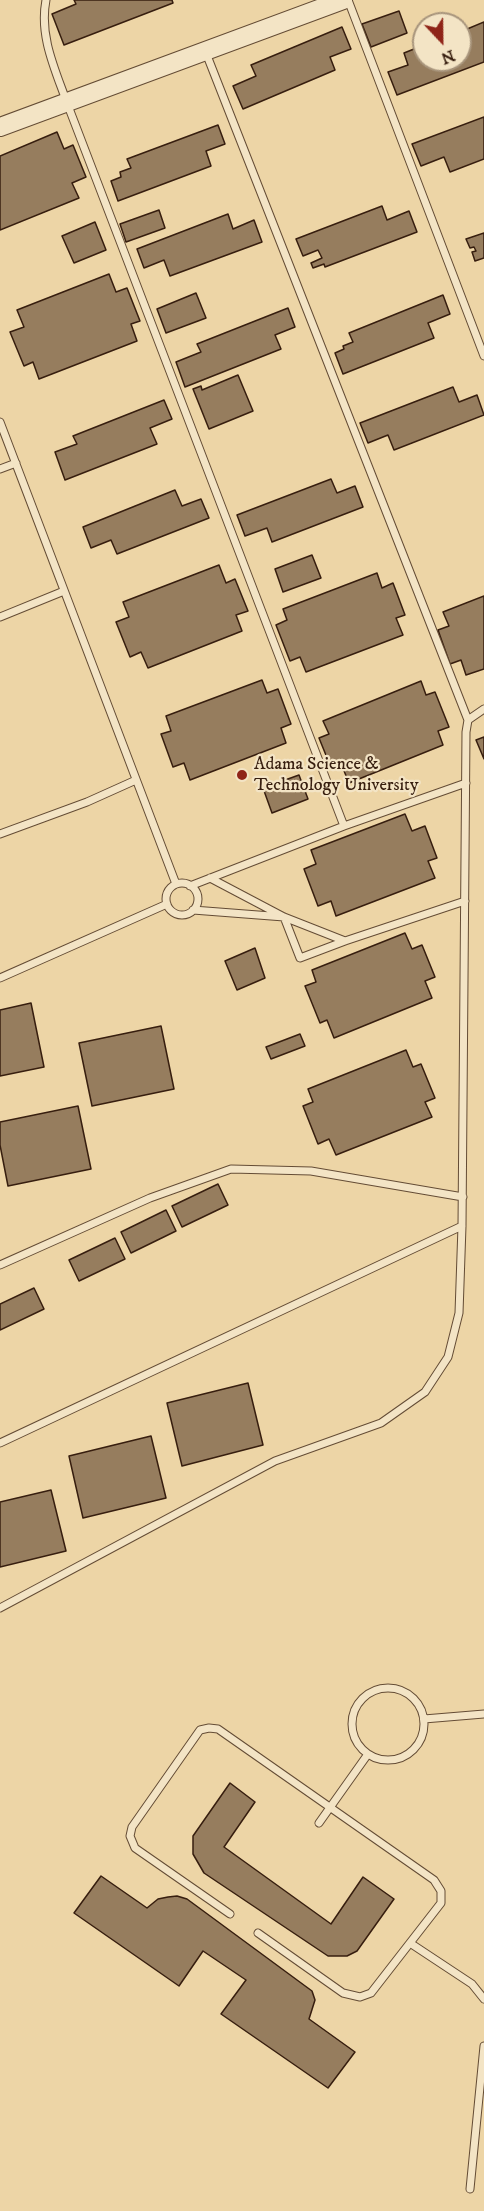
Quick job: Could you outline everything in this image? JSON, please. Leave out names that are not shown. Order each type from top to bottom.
[{"type":"street","points":[[0,127],[343,0]]},
{"type":"lane","points":[[46,0],[43,15],[46,44],[67,103],[344,826]]},
{"type":"lane","points":[[348,0],[484,356]]},
{"type":"lane","points":[[0,1608],[275,1461],[381,1423],[425,1392],[448,1357],[459,1313],[463,1197],[468,720],[205,51]]},
{"type":"lane","points":[[0,422],[176,884]]},
{"type":"lane","points":[[0,469],[16,462]]},
{"type":"lane","points":[[0,616],[64,591]]},
{"type":"lane","points":[[468,720],[484,709]]},
{"type":"lane","points":[[0,834],[87,802],[136,780]]},
{"type":"lane","points":[[190,886],[344,826],[466,783]]},
{"type":"lane","points":[[210,878],[284,917],[345,941]]},
{"type":"lane","points":[[182,883],[190,886],[197,893],[198,899],[193,910],[188,914],[175,914],[167,904],[167,892],[176,884],[182,883]]},
{"type":"lane","points":[[284,917],[300,958],[465,901]]},
{"type":"lane","points":[[0,978],[167,904]]},
{"type":"lane","points":[[193,910],[284,917]]},
{"type":"lane","points":[[0,1265],[150,1198],[231,1169],[311,1171],[463,1197]]},
{"type":"lane","points":[[0,1443],[462,1226]]},
{"type":"lane","points":[[388,1688],[399,1690],[415,1701],[424,1719],[421,1739],[407,1755],[388,1760],[368,1754],[360,1748],[355,1739],[352,1719],[361,1701],[369,1694],[388,1688]]},
{"type":"lane","points":[[424,1719],[484,1713]]},
{"type":"lane","points":[[230,1914],[135,1848],[130,1836],[132,1827],[200,1730],[209,1728],[218,1729],[434,1880],[441,1892],[441,1903],[371,1992],[360,1997],[343,1993],[258,1934]]},
{"type":"lane","points":[[319,1823],[368,1754]]},
{"type":"lane","points":[[410,1942],[472,1984],[484,1999]]},
{"type":"lane","points":[[470,2189],[484,2046]]},
{"type":"building","points":[[74,0],[172,0],[173,3],[64,45],[52,14],[76,4]]},
{"type":"building","points":[[399,11],[407,33],[371,47],[362,24]]},
{"type":"building","points":[[484,22],[484,62],[472,67],[472,27]]},
{"type":"building","points":[[342,27],[351,49],[330,57],[335,70],[243,109],[233,86],[256,76],[251,65]]},
{"type":"building","points":[[412,50],[412,72],[458,72],[397,95],[388,72],[408,65],[404,53]]},
{"type":"building","points":[[484,117],[484,159],[450,172],[444,157],[421,166],[412,144]]},
{"type":"building","points":[[218,125],[225,144],[206,151],[211,166],[118,201],[111,181],[121,177],[120,172],[131,168],[127,159]]},
{"type":"building","points":[[57,132],[64,149],[73,145],[86,177],[72,183],[79,198],[0,230],[0,156]]},
{"type":"building","points":[[382,206],[387,220],[409,211],[417,232],[325,267],[324,264],[313,268],[311,263],[322,258],[318,250],[303,256],[296,239]]},
{"type":"building","points":[[159,210],[165,228],[126,242],[120,224]]},
{"type":"building","points":[[228,214],[233,229],[254,220],[262,242],[170,276],[164,260],[144,268],[137,249]]},
{"type":"building","points":[[95,222],[106,250],[74,263],[62,236]]},
{"type":"building","points":[[484,233],[484,258],[475,261],[472,252],[476,251],[474,247],[470,248],[466,239]]},
{"type":"building","points":[[109,274],[116,292],[127,288],[140,321],[131,324],[137,341],[39,379],[33,362],[24,366],[10,332],[24,327],[17,310]]},
{"type":"building","points":[[196,293],[206,318],[166,333],[157,309]]},
{"type":"building","points":[[443,295],[450,314],[428,323],[434,338],[343,374],[335,353],[344,349],[343,346],[353,342],[349,333]]},
{"type":"building","points":[[288,308],[295,327],[275,335],[281,349],[185,387],[176,362],[201,352],[197,344]]},
{"type":"building","points":[[238,375],[253,411],[209,429],[193,389],[201,386],[202,390]]},
{"type":"building","points":[[453,387],[459,402],[477,395],[484,415],[394,450],[388,435],[368,443],[360,423]]},
{"type":"building","points":[[164,400],[172,419],[150,428],[157,444],[65,480],[55,452],[77,444],[73,436]]},
{"type":"building","points":[[331,479],[337,493],[355,486],[363,507],[272,542],[267,528],[245,536],[237,515]]},
{"type":"building","points":[[175,490],[182,506],[201,499],[209,518],[117,554],[111,540],[91,548],[83,527]]},
{"type":"building","points":[[312,555],[321,578],[283,592],[275,569]]},
{"type":"building","points":[[219,565],[226,583],[235,579],[248,611],[236,615],[242,631],[148,668],[141,652],[130,657],[116,622],[129,617],[123,602]]},
{"type":"building","points":[[377,573],[382,588],[393,583],[405,615],[396,618],[403,635],[306,672],[300,657],[290,661],[276,625],[287,620],[283,609]]},
{"type":"building","points":[[484,596],[484,669],[466,675],[461,660],[450,664],[438,630],[449,626],[443,612]]},
{"type":"building","points":[[262,680],[267,693],[278,689],[291,724],[281,728],[286,743],[190,780],[184,763],[173,767],[161,734],[171,731],[166,716]]},
{"type":"building","points":[[421,681],[426,695],[435,692],[449,727],[438,731],[443,745],[349,783],[342,766],[332,770],[319,738],[329,734],[323,721]]},
{"type":"building","points":[[484,737],[484,759],[476,740]]},
{"type":"building","points":[[299,775],[308,799],[272,813],[263,788]]},
{"type":"building","points":[[405,814],[412,831],[425,826],[437,858],[428,861],[435,878],[336,916],[331,901],[318,906],[304,869],[316,864],[311,850]]},
{"type":"building","points":[[405,933],[412,949],[422,945],[435,977],[425,981],[432,998],[334,1038],[327,1020],[320,1023],[305,986],[316,982],[312,970]]},
{"type":"building","points":[[255,948],[265,978],[237,990],[225,961]]},
{"type":"building","points":[[31,1003],[44,1067],[0,1076],[0,1010]]},
{"type":"building","points":[[161,1026],[174,1089],[92,1106],[79,1043]]},
{"type":"building","points":[[300,1034],[305,1046],[271,1059],[266,1047]]},
{"type":"building","points":[[406,1050],[413,1067],[421,1064],[435,1098],[425,1102],[432,1117],[336,1155],[329,1139],[318,1144],[303,1106],[313,1102],[308,1089]]},
{"type":"building","points":[[78,1106],[91,1169],[8,1186],[0,1145],[0,1122]]},
{"type":"building","points":[[218,1184],[228,1205],[182,1227],[172,1206]]},
{"type":"building","points":[[166,1210],[176,1231],[131,1253],[121,1232]]},
{"type":"building","points":[[115,1238],[125,1259],[79,1281],[69,1260]]},
{"type":"building","points":[[34,1288],[44,1309],[0,1330],[0,1304]]},
{"type":"building","points":[[248,1383],[263,1445],[182,1466],[167,1403]]},
{"type":"building","points":[[151,1436],[166,1498],[83,1518],[69,1456]]},
{"type":"building","points":[[51,1490],[66,1551],[0,1567],[0,1502]]},
{"type":"building","points":[[230,1783],[255,1802],[224,1847],[331,1924],[363,1877],[394,1899],[357,1951],[347,1956],[328,1956],[204,1873],[193,1854],[193,1836]]},
{"type":"building","points":[[101,1876],[147,1908],[158,1899],[177,1896],[187,1899],[312,1991],[315,2000],[309,2019],[355,2052],[328,2088],[221,2014],[246,1980],[203,1951],[179,1986],[74,1913]]},
{"type":"place","name":"Adama Science & Technology University","points":[[242,775]]}]
